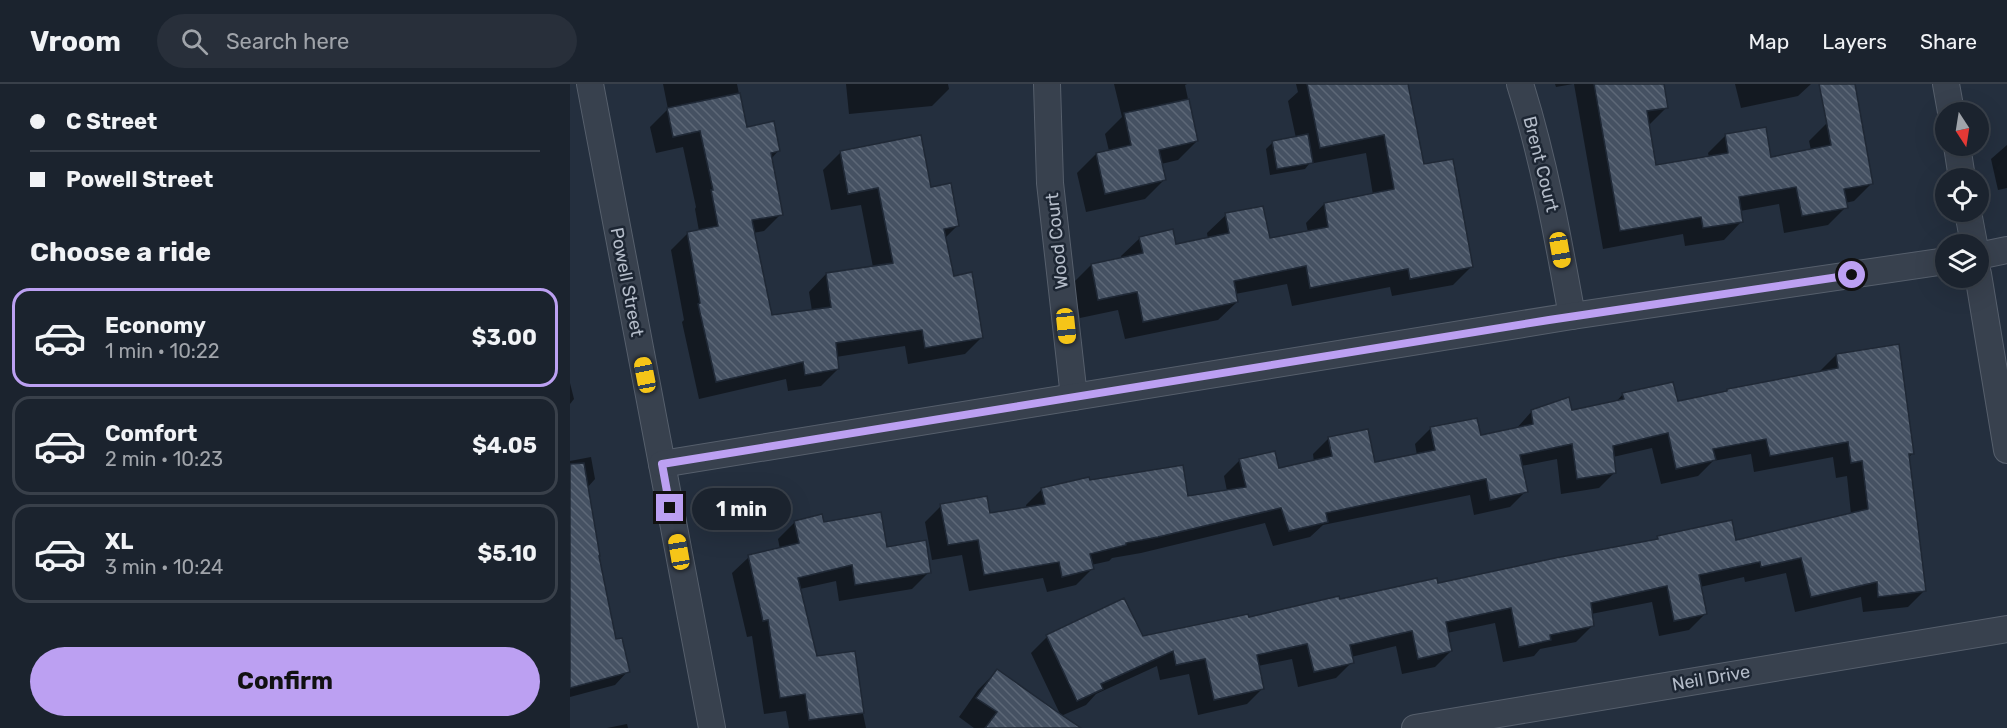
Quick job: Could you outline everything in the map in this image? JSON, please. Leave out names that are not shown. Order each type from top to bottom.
[{"type":"street","name":"Powell Street","points":[[590,84],[712,728]]},
{"type":"street","name":"Wood Court","points":[[1047,84],[1050,183],[1074,397]]},
{"type":"street","name":"Brent Court","points":[[1520,84],[1533,124],[1552,205],[1572,316]]},
{"type":"street","points":[[1946,84],[1949,102]]},
{"type":"street","points":[[1989,254],[2007,250]]},
{"type":"street","points":[[662,464],[1572,316],[1935,263]]},
{"type":"street","points":[[1980,288],[2007,450]]},
{"type":"street","name":"Neil Drive","points":[[1415,728],[2007,628]]},
{"type":"building","points":[[1307,84],[1408,84],[1424,164],[1453,159],[1473,267],[1410,279],[1408,269],[1310,288],[1306,266],[1234,281],[1238,302],[1143,322],[1137,292],[1098,300],[1091,264],[1143,253],[1139,237],[1173,229],[1176,244],[1229,233],[1225,213],[1263,206],[1270,238],[1328,227],[1324,203],[1394,189],[1384,135],[1320,148]]},
{"type":"building","points":[[1594,84],[1664,84],[1668,108],[1647,111],[1656,165],[1728,153],[1725,134],[1766,127],[1771,157],[1831,145],[1819,84],[1855,84],[1873,184],[1844,189],[1848,208],[1802,216],[1796,187],[1739,197],[1743,222],[1703,228],[1701,217],[1620,231]]},
{"type":"building","points":[[740,93],[747,127],[774,121],[780,151],[771,153],[783,215],[752,220],[772,315],[831,307],[826,273],[893,263],[878,188],[848,194],[840,151],[921,135],[931,187],[951,183],[959,226],[944,229],[954,276],[972,272],[983,338],[925,348],[922,330],[836,343],[839,369],[805,375],[803,362],[716,382],[698,304],[700,303],[687,232],[718,226],[711,190],[713,190],[700,131],[673,137],[667,108]]},
{"type":"building","points":[[1189,99],[1198,141],[1159,150],[1166,180],[1105,194],[1096,153],[1131,145],[1124,113]]},
{"type":"building","points":[[1308,134],[1313,163],[1277,169],[1272,141]]},
{"type":"building","points":[[1899,344],[1914,454],[1909,454],[1926,591],[1878,597],[1877,582],[1811,597],[1801,558],[1761,567],[1760,562],[1699,575],[1707,614],[1674,621],[1667,586],[1591,603],[1594,626],[1550,635],[1551,640],[1519,647],[1511,608],[1446,622],[1452,651],[1418,659],[1412,631],[1350,645],[1354,663],[1314,672],[1307,644],[1257,655],[1264,689],[1214,700],[1205,659],[1176,665],[1173,651],[1101,684],[1103,689],[1077,701],[1046,635],[1124,598],[1143,636],[1248,614],[1249,617],[1339,596],[1340,599],[1437,578],[1438,583],[1658,539],[1657,536],[1732,520],[1736,540],[1868,509],[1862,461],[1851,463],[1848,442],[1770,456],[1766,439],[1713,449],[1716,460],[1676,469],[1668,433],[1613,446],[1616,473],[1577,479],[1572,444],[1520,455],[1528,492],[1490,500],[1486,479],[1326,513],[1328,522],[1289,531],[1281,508],[1126,543],[1126,545],[1090,554],[1094,569],[1062,577],[1059,562],[984,575],[978,540],[948,545],[940,504],[987,496],[990,513],[1045,504],[1041,488],[1089,477],[1090,480],[1183,465],[1188,496],[1246,487],[1239,459],[1275,451],[1279,468],[1332,456],[1328,437],[1368,429],[1375,462],[1435,450],[1430,427],[1477,418],[1481,435],[1533,424],[1531,410],[1569,397],[1572,410],[1624,399],[1622,393],[1673,382],[1678,401],[1727,391],[1727,389],[1838,368],[1836,354]]},
{"type":"building","points":[[584,463],[599,556],[616,639],[622,638],[630,672],[570,688],[570,464]]},
{"type":"building","points":[[881,512],[887,547],[926,540],[931,573],[855,585],[852,565],[798,578],[817,656],[855,651],[864,713],[809,720],[805,694],[780,698],[768,620],[763,621],[748,555],[799,543],[794,521],[822,514],[824,522]]},
{"type":"building","points":[[997,669],[1081,728],[985,728],[997,712],[976,698]]},
{"type":"route","points":[[670,508],[662,464],[1549,320],[1852,275]]}]
